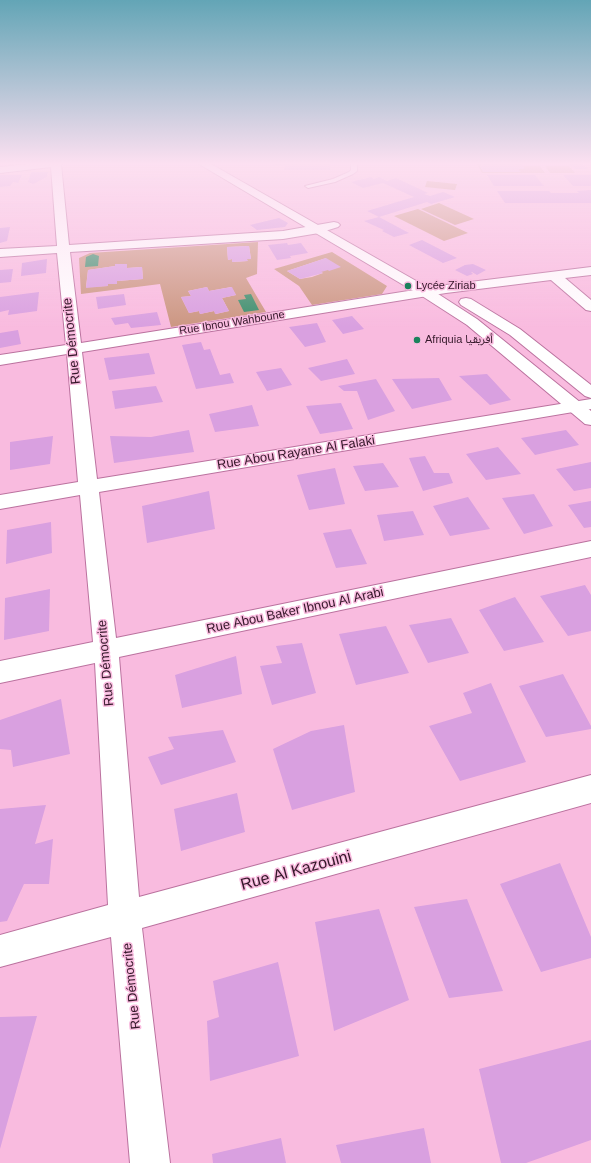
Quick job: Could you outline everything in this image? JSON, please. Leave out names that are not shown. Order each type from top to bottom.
[{"type":"street","name":"Rue Démocrite","points":[[60,218],[106,650],[125,917],[150,1163]]},
{"type":"street","points":[[311,218],[430,287],[472,322],[583,405],[591,420]]},
{"type":"street","points":[[0,253],[272,235],[320,223],[334,225],[347,232]]},
{"type":"street","name":"Rue Ibnou Wahboune","points":[[0,360],[430,287],[446,290],[591,271]]},
{"type":"street","points":[[554,276],[591,307]]},
{"type":"street","points":[[446,290],[515,332],[591,392]]},
{"type":"street","name":"Rue Abou Rayane Al Falaki","points":[[0,502],[583,405]]},
{"type":"street","name":"Rue Abou Baker Ibnou Al Arabi","points":[[0,672],[591,549]]},
{"type":"street","name":"Rue Al Kazouini","points":[[0,952],[591,790]]},
{"type":"shaded area","points":[[399,218],[437,218],[468,233],[444,241]]},
{"type":"shaded area","points":[[441,218],[474,219],[455,225]]},
{"type":"shaded area","points":[[258,242],[257,274],[246,278],[266,312],[171,327],[160,284],[81,294],[79,258],[90,253]],"holes":[[[249,246],[251,259],[247,259],[247,261],[233,262],[232,259],[228,260],[227,247]],[[115,264],[127,264],[127,268],[142,267],[143,279],[117,281],[117,284],[108,284],[108,286],[86,287],[88,270],[115,266]],[[207,287],[209,291],[231,287],[236,295],[222,298],[229,311],[216,314],[214,311],[200,314],[199,311],[189,313],[181,297],[191,296],[188,291]]]},
{"type":"shaded area","points":[[332,252],[387,286],[382,294],[312,305],[299,286],[274,269]],"holes":[[[326,258],[321,272],[323,273],[300,279],[287,271]]]},
{"type":"shaded area","points":[[93,254],[99,256],[98,266],[85,267],[86,257]]},
{"type":"shaded area","points":[[251,294],[259,310],[244,312],[238,300],[246,299],[244,295]]},
{"type":"building","points":[[278,218],[288,223],[285,227],[257,230],[250,225]]},
{"type":"building","points":[[381,218],[409,233],[394,237],[382,231],[384,230],[364,221]]},
{"type":"building","points":[[10,227],[7,241],[0,243],[0,228]]},
{"type":"building","points":[[422,240],[457,258],[443,263],[409,245]]},
{"type":"building","points":[[287,243],[288,245],[301,243],[308,253],[277,260],[268,245]]},
{"type":"building","points":[[249,246],[251,259],[247,259],[248,261],[232,262],[232,259],[228,260],[227,247]]},
{"type":"building","points":[[326,258],[341,267],[300,279],[287,271]]},
{"type":"building","points":[[47,259],[46,273],[21,276],[22,263]]},
{"type":"building","points":[[115,264],[127,264],[127,268],[142,267],[143,279],[117,281],[117,284],[86,288],[88,270],[115,266]]},
{"type":"building","points":[[473,264],[486,270],[477,275],[471,272],[473,274],[467,276],[455,270],[465,265]]},
{"type":"building","points":[[13,269],[11,282],[0,283],[0,270]]},
{"type":"building","points":[[207,287],[209,291],[232,287],[236,295],[222,298],[229,311],[215,314],[214,311],[200,314],[199,311],[189,313],[181,297],[191,296],[188,291]]},
{"type":"building","points":[[39,292],[37,311],[8,315],[9,310],[0,312],[0,297]]},
{"type":"building","points":[[124,294],[126,305],[98,309],[96,297]]},
{"type":"building","points":[[157,312],[161,325],[131,328],[128,323],[115,325],[111,318]]},
{"type":"building","points":[[352,316],[364,329],[343,334],[332,320]]},
{"type":"building","points":[[317,323],[326,342],[305,347],[289,327]]},
{"type":"building","points":[[18,330],[21,344],[0,348],[0,333]]},
{"type":"building","points":[[201,342],[204,350],[210,349],[220,375],[230,373],[234,383],[196,389],[182,345]]},
{"type":"building","points":[[149,353],[155,374],[109,380],[104,358]]},
{"type":"building","points":[[347,359],[355,374],[321,381],[308,368]]},
{"type":"building","points":[[281,368],[292,385],[267,391],[256,372]]},
{"type":"building","points":[[487,374],[511,400],[490,405],[459,376]]},
{"type":"building","points":[[439,378],[452,400],[412,409],[392,379]]},
{"type":"building","points":[[376,379],[395,411],[368,420],[357,391],[344,391],[338,386]]},
{"type":"building","points":[[156,386],[163,402],[115,409],[112,391]]},
{"type":"building","points":[[341,403],[353,429],[320,434],[306,406]]},
{"type":"building","points":[[252,405],[259,426],[215,432],[209,414]]},
{"type":"building","points":[[189,430],[194,452],[114,463],[110,436],[151,437]]},
{"type":"building","points":[[566,430],[579,445],[535,455],[521,438]]},
{"type":"building","points":[[53,436],[50,464],[10,470],[10,442]]},
{"type":"building","points":[[498,447],[521,474],[486,480],[466,454]]},
{"type":"building","points":[[425,456],[434,473],[449,473],[453,483],[423,491],[409,458]]},
{"type":"building","points":[[591,462],[591,488],[574,491],[556,469]]},
{"type":"building","points":[[383,463],[399,487],[365,491],[353,466]]},
{"type":"building","points":[[335,468],[345,504],[309,510],[297,475]]},
{"type":"building","points":[[209,491],[215,529],[147,543],[142,506]]},
{"type":"building","points":[[534,494],[553,526],[524,534],[502,498]]},
{"type":"building","points":[[468,497],[490,529],[450,536],[433,506]]},
{"type":"building","points":[[591,501],[591,527],[584,528],[568,505]]},
{"type":"building","points":[[413,511],[424,535],[384,541],[377,515]]},
{"type":"building","points":[[51,522],[52,553],[6,564],[7,530]]},
{"type":"building","points":[[351,529],[367,564],[336,568],[323,533]]},
{"type":"building","points":[[585,585],[591,595],[591,631],[568,636],[540,596]]},
{"type":"building","points":[[50,589],[49,631],[4,640],[5,598]]},
{"type":"building","points":[[515,597],[544,642],[504,651],[479,610]]},
{"type":"building","points":[[451,618],[469,653],[428,663],[409,625]]},
{"type":"building","points":[[386,626],[409,673],[356,685],[339,634]]},
{"type":"building","points":[[302,643],[316,693],[272,705],[260,666],[282,663],[276,646]]},
{"type":"building","points":[[236,656],[242,694],[182,708],[175,675]]},
{"type":"building","points":[[563,674],[591,726],[591,729],[546,737],[519,686]]},
{"type":"building","points":[[491,683],[526,762],[460,781],[429,726],[472,713],[463,693]]},
{"type":"building","points":[[61,699],[70,754],[13,767],[11,750],[0,749],[0,720]]},
{"type":"building","points":[[344,725],[355,792],[292,810],[273,749],[311,731]]},
{"type":"building","points":[[223,730],[236,762],[161,785],[148,757],[174,749],[168,737]]},
{"type":"building","points":[[237,793],[245,832],[181,851],[174,809]]},
{"type":"building","points":[[46,805],[35,844],[53,839],[49,884],[24,884],[7,921],[0,922],[0,809]]},
{"type":"building","points":[[560,863],[591,937],[591,958],[541,972],[500,884]]},
{"type":"building","points":[[467,899],[503,991],[449,998],[414,907]]},
{"type":"building","points":[[379,909],[409,1000],[334,1031],[315,922]]},
{"type":"building","points":[[278,962],[299,1056],[210,1081],[207,1021],[219,1017],[213,981]]},
{"type":"building","points":[[37,1016],[0,1149],[0,1017]]},
{"type":"building","points":[[591,1040],[591,1140],[526,1163],[501,1163],[479,1069]]},
{"type":"building","points":[[424,1128],[431,1163],[341,1163],[336,1145]]},
{"type":"building","points":[[281,1138],[286,1163],[213,1163],[212,1154]]},
{"type":"place","name":"Lycée Ziriab","points":[[408,286]]},
{"type":"place","name":"Afriquia أفريقيا","points":[[417,340]]}]
